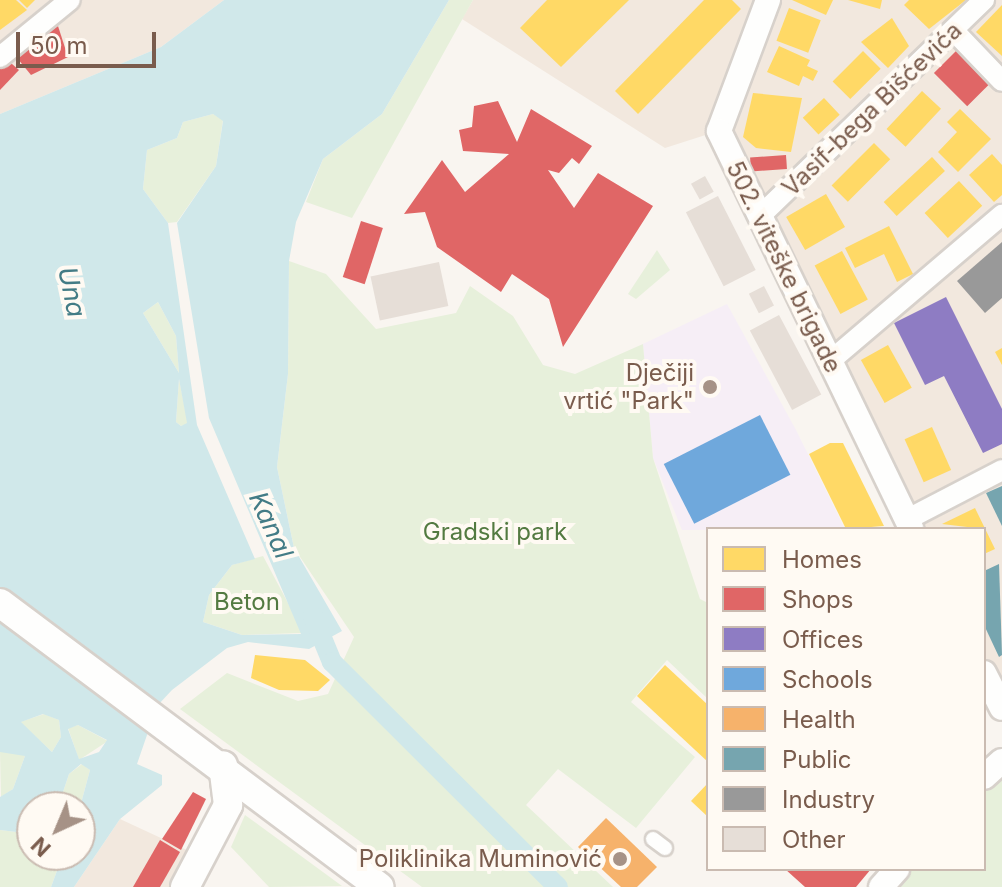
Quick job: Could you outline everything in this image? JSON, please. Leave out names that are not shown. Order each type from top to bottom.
[{"type":"main road","points":[[0,603],[212,756],[380,887]]},
{"type":"main road","points":[[212,756],[228,805]]},
{"type":"main road","points":[[185,887],[228,805],[260,794]]},
{"type":"street","points":[[0,57],[70,0]]},
{"type":"street","name":"502. viteške brigade","points":[[768,0],[719,131],[909,524]]},
{"type":"street","name":"Vasif-bega Bišćevića","points":[[759,217],[984,0]]},
{"type":"street","points":[[954,31],[1002,81]]},
{"type":"street","points":[[829,362],[1002,215]]},
{"type":"street","points":[[909,524],[1002,470]]},
{"type":"street","points":[[986,677],[1002,708]]},
{"type":"street","points":[[986,775],[1002,761]]},
{"type":"street","points":[[881,887],[895,871]]},
{"type":"shaded area","points":[[0,0],[224,0],[161,47],[0,114]]},
{"type":"shaded area","points":[[473,0],[1002,0],[1002,708],[986,677],[986,527],[910,527],[718,131],[665,148],[462,19]]},
{"type":"shaded area","name":"Dječiji vrtić \"Park\"","points":[[727,304],[796,430],[844,527],[706,527],[706,530],[682,530],[653,458],[643,344]]},
{"type":"shaded area","points":[[120,819],[204,858],[196,887],[74,887],[85,871],[96,871],[96,854]]},
{"type":"green space","points":[[449,0],[473,0],[352,218],[306,202],[323,159],[382,114]]},
{"type":"green space","points":[[213,114],[223,120],[216,166],[177,222],[168,223],[143,189],[147,150],[177,138],[183,122]]},
{"type":"green space","points":[[657,250],[670,270],[636,299],[628,294]]},
{"type":"green space","name":"Gradski park","points":[[289,261],[326,274],[376,329],[456,313],[470,286],[513,316],[543,365],[575,374],[643,344],[653,458],[700,599],[706,602],[706,697],[667,660],[631,702],[695,757],[636,828],[558,769],[526,805],[613,887],[422,887],[180,709],[227,673],[298,701],[328,694],[354,637],[294,548],[277,467],[288,374]]},
{"type":"green space","points":[[158,302],[176,336],[179,373],[143,313]]},
{"type":"green space","points":[[179,379],[188,424],[181,426],[176,422]]},
{"type":"green space","name":"Beton","points":[[263,556],[304,633],[242,635],[203,622],[209,595],[232,565]]},
{"type":"green space","points":[[44,714],[59,720],[61,737],[52,752],[20,722]]},
{"type":"green space","points":[[78,725],[108,741],[79,760],[68,728]]},
{"type":"green space","points":[[13,749],[25,756],[13,789],[1,797],[0,752]]},
{"type":"green space","points":[[1002,761],[1002,887],[881,887],[895,871],[986,871],[986,775]]},
{"type":"green space","points":[[82,764],[90,770],[84,791],[63,791],[69,774]]},
{"type":"green space","points":[[245,815],[342,886],[269,887],[231,847]]},
{"type":"green space","points":[[0,830],[16,832],[16,871],[57,871],[51,887],[0,887]]},
{"type":"water","name":"Una","points":[[224,0],[449,0],[382,114],[323,159],[296,222],[289,261],[288,374],[277,467],[294,548],[342,631],[309,649],[248,642],[227,648],[172,690],[157,706],[137,764],[162,775],[162,785],[120,819],[96,854],[96,791],[84,791],[90,770],[81,764],[69,774],[63,791],[16,791],[16,832],[0,830],[0,797],[13,789],[25,756],[0,752],[0,114],[161,47]],"holes":[[[213,114],[223,121],[216,166],[177,223],[209,418],[301,634],[242,635],[203,622],[209,595],[232,565],[255,559],[197,425],[168,223],[143,189],[147,150],[177,138],[183,122]],[[158,302],[176,336],[179,373],[143,313]],[[179,379],[187,423],[181,426],[176,422]],[[43,714],[59,720],[61,737],[52,752],[21,722]],[[78,725],[107,740],[99,752],[79,759],[68,729]]]},
{"type":"water","points":[[57,871],[85,871],[74,887],[51,887]]},
{"type":"building: Homes","points":[[0,0],[16,0],[27,10],[0,30]]},
{"type":"building: Homes","points":[[19,0],[35,0],[27,8]]},
{"type":"building: Homes","points":[[547,0],[629,0],[561,67],[520,28]]},
{"type":"building: Homes","points":[[704,0],[732,0],[741,9],[638,114],[615,91]]},
{"type":"building: Homes","points":[[792,0],[833,0],[826,15]]},
{"type":"building: Homes","points":[[848,0],[882,0],[880,9]]},
{"type":"building: Homes","points":[[909,0],[966,0],[929,29],[904,5]]},
{"type":"building: Homes","points":[[1002,5],[1002,56],[976,32]]},
{"type":"building: Homes","points":[[789,8],[821,20],[808,53],[776,41]]},
{"type":"building: Homes","points":[[892,18],[909,46],[888,68],[861,42]]},
{"type":"building: Homes","points":[[779,46],[810,60],[807,66],[818,71],[813,81],[803,76],[799,86],[767,72]]},
{"type":"building: Homes","points":[[863,51],[881,69],[850,99],[833,81]]},
{"type":"building: Homes","points":[[922,91],[941,109],[906,147],[887,129]]},
{"type":"building: Homes","points":[[753,93],[802,98],[791,152],[756,148],[743,137]]},
{"type":"building: Homes","points":[[824,98],[840,115],[818,135],[803,118]]},
{"type":"building: Homes","points":[[960,109],[991,139],[958,172],[938,152],[957,132],[947,122]]},
{"type":"building: Homes","points":[[874,143],[890,159],[848,202],[832,185]]},
{"type":"building: Homes","points":[[992,154],[1002,165],[1002,195],[994,202],[969,175]]},
{"type":"building: Homes","points":[[932,157],[945,171],[897,216],[884,202]]},
{"type":"building: Homes","points":[[959,181],[982,206],[948,238],[925,213]]},
{"type":"building: Homes","points":[[826,194],[845,227],[805,250],[786,217]]},
{"type":"building: Homes","points":[[889,226],[913,274],[897,282],[884,254],[855,268],[845,248]]},
{"type":"building: Homes","points":[[842,251],[868,300],[840,314],[815,266]]},
{"type":"building: Homes","points":[[888,345],[912,388],[885,403],[861,360]]},
{"type":"building: Homes","points":[[1002,348],[1002,365],[995,352]]},
{"type":"building: Homes","points":[[932,427],[951,470],[924,482],[905,439]]},
{"type":"building: Homes","points":[[830,443],[843,443],[884,526],[845,527],[809,454]]},
{"type":"building: Homes","points":[[975,508],[984,527],[967,527],[942,524]]},
{"type":"building: Homes","points":[[986,531],[995,549],[986,553]]},
{"type":"building: Homes","points":[[255,655],[305,660],[330,680],[318,691],[279,690],[251,678]]},
{"type":"building: Homes","points":[[665,665],[706,703],[706,760],[637,696]]},
{"type":"building: Homes","points":[[706,785],[706,815],[691,801]]},
{"type":"building: Shops","points":[[58,26],[68,57],[31,75],[13,53]]},
{"type":"building: Shops","points":[[958,49],[991,82],[967,106],[934,73]]},
{"type":"building: Shops","points":[[5,58],[19,70],[0,90],[0,63]]},
{"type":"building: Shops","points":[[498,101],[517,142],[531,109],[592,146],[579,164],[572,158],[559,173],[548,170],[574,208],[598,173],[653,206],[563,347],[549,299],[512,274],[501,292],[437,247],[425,212],[404,214],[442,160],[465,192],[509,154],[463,151],[459,130],[472,127],[474,106]]},
{"type":"building: Shops","points":[[786,155],[787,169],[751,171],[750,158]]},
{"type":"building: Shops","points":[[361,221],[383,228],[365,284],[343,277]]},
{"type":"building: Shops","points":[[193,792],[206,799],[181,850],[162,839]]},
{"type":"building: Shops","points":[[160,840],[180,852],[160,887],[133,887]]},
{"type":"building: Shops","points":[[787,871],[869,871],[856,887],[805,887]]},
{"type":"building: Offices","points":[[946,297],[1002,409],[1002,444],[983,453],[944,376],[925,385],[894,323]]},
{"type":"building: Schools","points":[[760,415],[790,475],[694,524],[664,464]]},
{"type":"building: Health","name":"Poliklinika Muminović","points":[[606,818],[657,867],[637,887],[621,887],[578,847]]},
{"type":"building: Public","points":[[1002,486],[1002,526],[986,493]]},
{"type":"building: Public","points":[[999,564],[1002,655],[999,657],[986,629],[986,570]]},
{"type":"building: Industry","points":[[1002,242],[1002,298],[985,313],[957,281]]},
{"type":"building: Other","points":[[705,176],[714,192],[700,200],[691,184]]},
{"type":"building: Other","points":[[718,196],[756,270],[724,286],[686,212]]},
{"type":"building: Other","points":[[439,262],[448,306],[380,321],[371,277]]},
{"type":"building: Other","points":[[764,286],[774,306],[759,313],[749,294]]},
{"type":"building: Other","points":[[779,315],[821,394],[792,410],[750,330]]},
{"type":"waterway","name":"Kanal","points":[[313,616],[332,662],[558,887]]},
{"type":"place","name":"Dječiji vrtić \"Park\"","points":[[710,387]]},
{"type":"place","name":"Poliklinika Muminović","points":[[620,859]]}]
